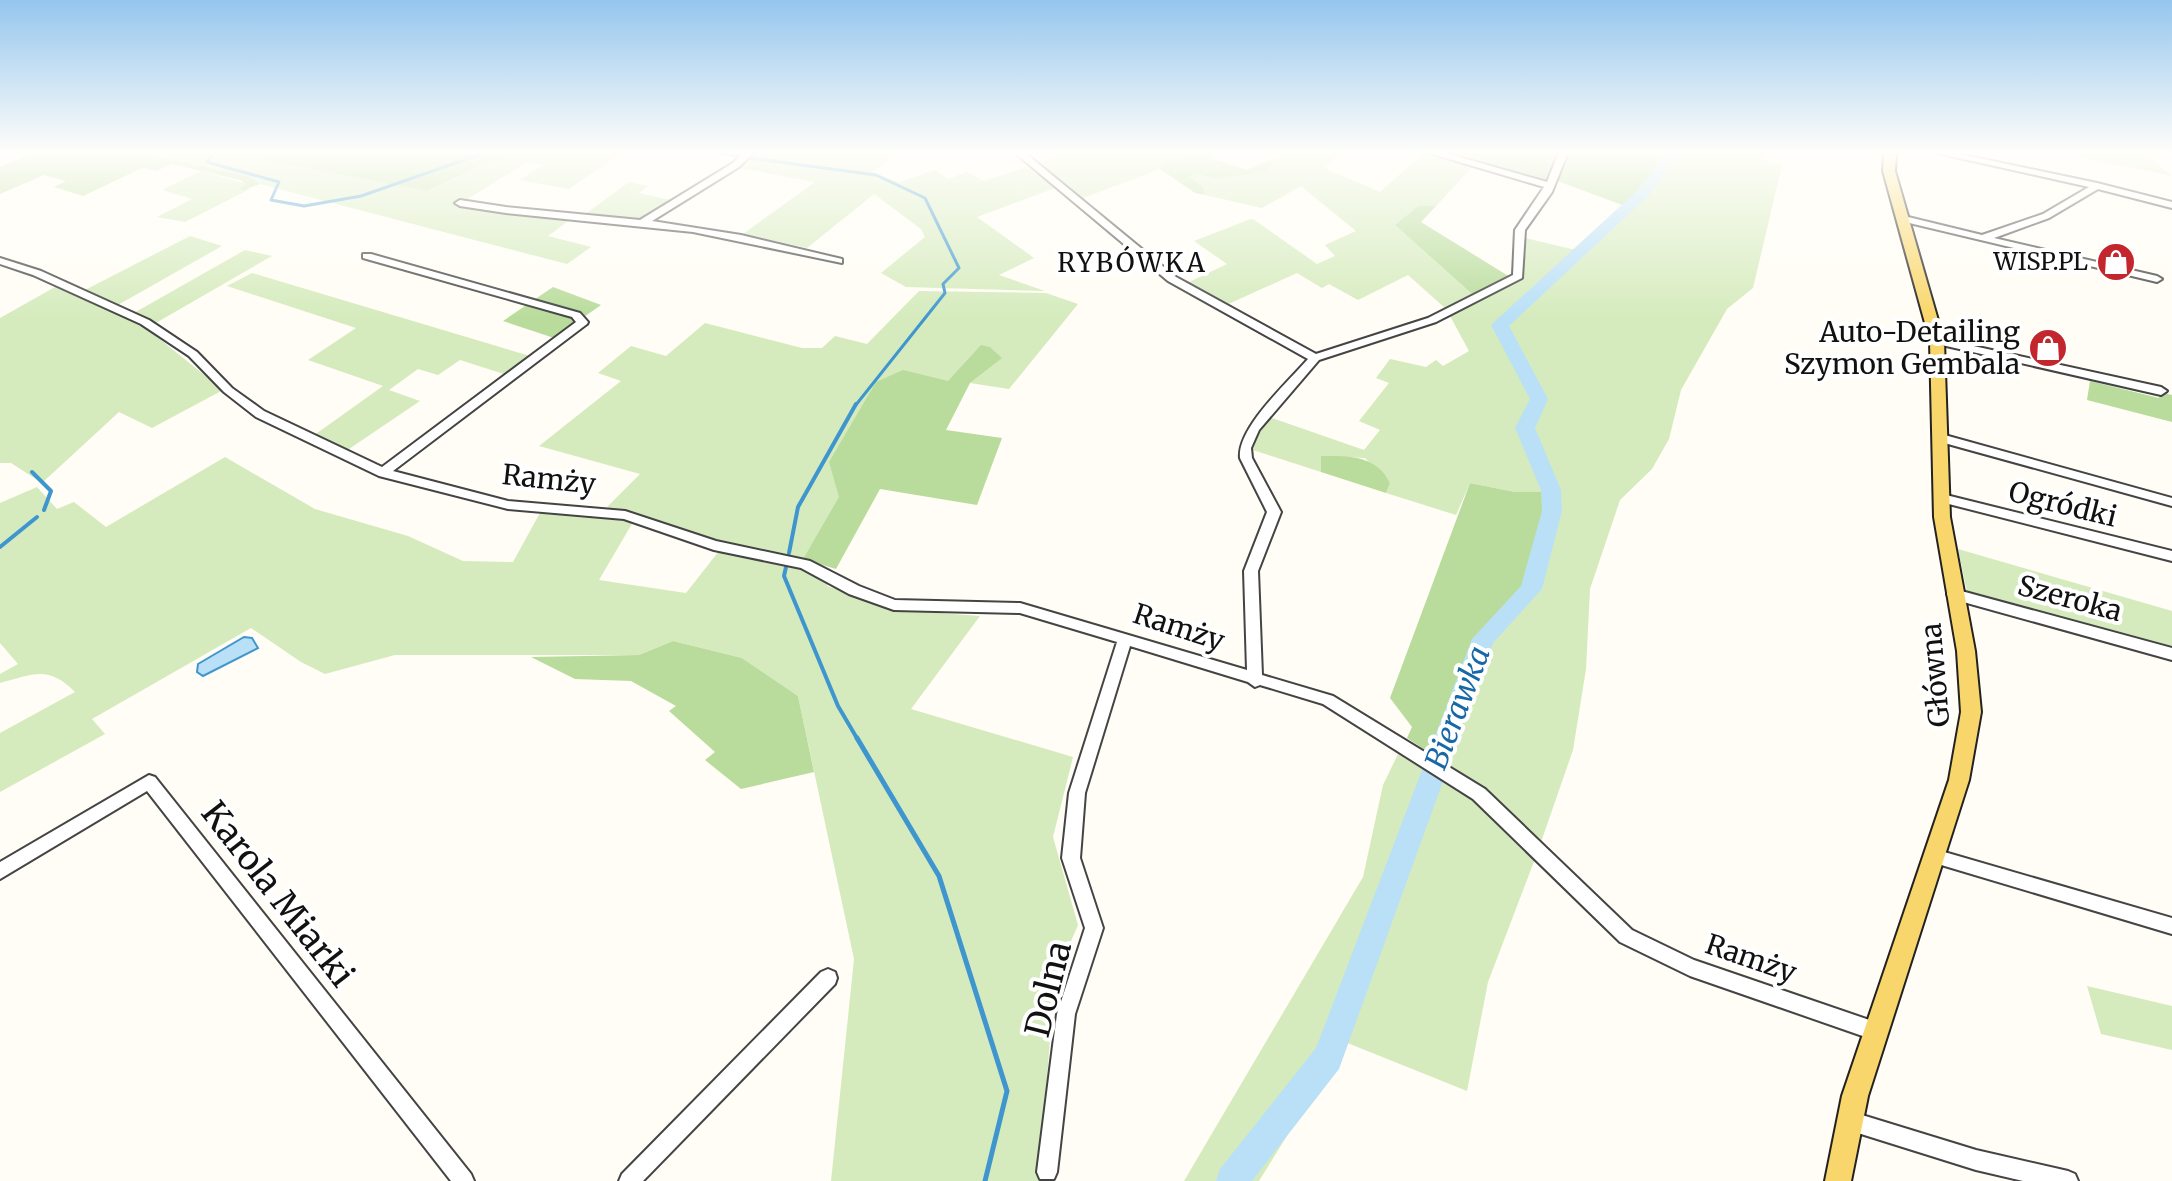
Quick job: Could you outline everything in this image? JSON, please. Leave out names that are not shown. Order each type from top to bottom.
[{"type":"main road","name":"Główna","points":[[1838,1181],[1849,1121],[1959,780],[1970,724],[1966,651],[1954,594],[1942,498],[1937,341],[1900,207]]},
{"type":"street","points":[[489,207],[544,215],[643,222],[744,237],[838,261]]},
{"type":"street","points":[[643,222],[667,207]]},
{"type":"street","points":[[1085,207],[1172,279],[1315,358]]},
{"type":"street","points":[[1255,681],[1251,571],[1274,512],[1246,458],[1247,439],[1315,358],[1432,320],[1518,276],[1520,230],[1536,207]]},
{"type":"street","points":[[1983,238],[2046,216],[2061,207]]},
{"type":"street","points":[[1904,219],[2157,279]]},
{"type":"street","points":[[367,256],[576,315],[583,322],[383,473]]},
{"type":"street","name":"Ramży","points":[[0,261],[37,273],[145,322],[193,354],[228,390],[260,414],[383,473],[508,505],[625,515],[714,545],[805,564],[854,590],[894,605],[1020,608],[1255,681],[1328,700],[1479,794],[1626,936],[1690,967],[1877,1032]]},
{"type":"street","points":[[1937,341],[2161,391]]},
{"type":"street","points":[[1941,438],[2172,502]]},
{"type":"street","name":"Ogródki","points":[[1942,498],[2172,556]]},
{"type":"street","name":"Szeroka","points":[[1954,594],[2172,654]]},
{"type":"street","name":"Dolna","points":[[1047,1172],[1066,1014],[1094,928],[1071,858],[1077,793],[1125,639]]},
{"type":"street","name":"Karola Miarki","points":[[0,871],[149,782],[464,1181]]},
{"type":"street","points":[[1934,856],[2172,926]]},
{"type":"street","points":[[629,1181],[828,978]]},
{"type":"street","points":[[1849,1121],[1976,1160],[2068,1181]]},
{"type":"green space","points":[[176,207],[214,207],[185,222],[157,217]]},
{"type":"green space","points":[[349,207],[472,207],[571,219],[548,236],[591,247],[567,264]]},
{"type":"green space","points":[[595,207],[661,207],[642,220],[584,215]]},
{"type":"green space","points":[[780,207],[858,207],[807,248],[743,234]]},
{"type":"green space","points":[[892,207],[1004,207],[977,217],[1034,258],[999,275],[1045,291],[906,287],[881,273],[925,237],[921,229]]},
{"type":"green space","points":[[1327,207],[1417,207],[1395,225],[1472,294],[1445,308],[1408,275],[1358,300],[1329,284],[1322,288],[1297,273],[1224,306],[1185,284],[1227,264],[1194,241],[1248,220],[1253,219],[1317,264],[1335,256],[1325,245],[1356,231]]},
{"type":"green space","points":[[1417,207],[1435,207],[1421,222],[1510,277],[1472,294],[1395,225]]},
{"type":"green space","points":[[1628,207],[1772,207],[1753,288],[1727,309],[1681,390],[1669,439],[1652,469],[1620,500],[1590,589],[1586,669],[1573,750],[1540,845],[1439,761],[1485,641],[1535,586],[1555,512],[1549,479],[1548,492],[1515,492],[1470,483],[1456,515],[1386,493],[1390,483],[1365,458],[1321,456],[1321,472],[1250,449],[1267,420],[1272,418],[1364,450],[1380,430],[1359,421],[1389,383],[1376,378],[1390,359],[1426,367],[1436,360],[1443,366],[1469,351],[1450,316],[1521,279],[1525,238],[1576,250],[1497,325],[1512,360],[1520,350],[1506,326]]},
{"type":"green space","points":[[190,236],[222,246],[116,306],[83,291]]},
{"type":"green space","points":[[245,250],[272,256],[154,324],[132,314]]},
{"type":"green space","points":[[252,273],[530,356],[507,375],[460,360],[438,375],[418,369],[389,390],[420,401],[346,451],[313,436],[383,386],[308,360],[356,328],[227,286]]},
{"type":"green space","points":[[55,287],[141,324],[223,390],[152,428],[119,412],[42,483],[11,463],[0,463],[0,318]]},
{"type":"green space","points":[[553,287],[601,305],[554,338],[503,321]]},
{"type":"green space","points":[[919,291],[1046,293],[1078,304],[1009,389],[970,383],[1001,358],[948,381],[876,382],[861,411],[840,497],[803,559],[713,542],[607,507],[640,474],[539,446],[621,381],[598,373],[631,346],[666,356],[705,323],[802,348],[822,348],[835,336],[867,344]]},
{"type":"green space","points":[[981,345],[990,347],[1002,358],[970,383],[946,430],[1002,438],[977,505],[880,489],[836,569],[803,559],[839,497],[829,462],[876,382],[903,370],[948,381]]},
{"type":"green space","points":[[2090,381],[2159,398],[2159,392],[2172,395],[2172,422],[2087,400]]},
{"type":"green space","points":[[1321,456],[1352,457],[1370,462],[1390,483],[1386,493],[1321,472]]},
{"type":"green space","points":[[225,457],[315,509],[408,536],[463,561],[513,562],[541,511],[633,522],[599,580],[686,593],[719,551],[798,567],[829,581],[827,586],[897,610],[980,616],[911,709],[1073,757],[1053,837],[1078,925],[1054,980],[1040,1181],[831,1181],[854,959],[798,696],[742,658],[673,641],[639,655],[395,655],[325,674],[301,662],[251,628],[92,719],[105,734],[0,792],[0,733],[75,692],[57,678],[40,674],[0,683],[0,674],[18,664],[0,643],[0,503],[37,487],[57,509],[74,502],[106,527]]},
{"type":"green space","points":[[1470,483],[1515,492],[1548,492],[1526,586],[1479,636],[1437,758],[1407,738],[1412,727],[1390,698]]},
{"type":"green space","points":[[1958,549],[2172,611],[2172,652],[1967,592]]},
{"type":"green space","points":[[673,641],[742,658],[798,696],[814,772],[741,789],[705,760],[715,752],[669,711],[676,706],[631,681],[575,679],[531,657],[639,655]]},
{"type":"green space","points":[[1398,754],[1472,800],[1535,859],[1488,982],[1467,1091],[1345,1042],[1259,1181],[1184,1181],[1363,877],[1383,785]]},
{"type":"green space","points":[[2087,986],[2172,1006],[2172,1050],[2101,1034]]},
{"type":"water","points":[[244,637],[252,638],[258,648],[203,676],[197,672],[198,664]]},
{"type":"building","name":"Auto-Detailing Szymon Gembala","points":[[2039,340],[2056,343],[2058,361],[2041,358]]},
{"type":"waterway","points":[[855,406],[945,293],[943,284],[959,268],[929,207]]},
{"type":"waterway","name":"Bierawka","points":[[1232,1181],[1328,1058],[1483,639],[1531,589],[1552,511],[1551,490],[1525,428],[1539,399],[1500,325],[1628,207]]},
{"type":"waterway","points":[[789,553],[798,507],[856,404]]},
{"type":"waterway","points":[[32,472],[51,491],[44,510]]},
{"type":"waterway","points":[[0,547],[37,517]]},
{"type":"waterway","points":[[786,567],[784,576],[838,706],[858,740]]},
{"type":"waterway","points":[[857,738],[939,876],[1007,1091],[985,1181]]},
{"type":"place","name":"WISP.PL","points":[[2116,262]]},
{"type":"place","name":"Auto-Detailing Szymon Gembala","points":[[2048,348]]},
{"type":"district","name":"RYBÓWKA","points":[[1132,263]]}]
